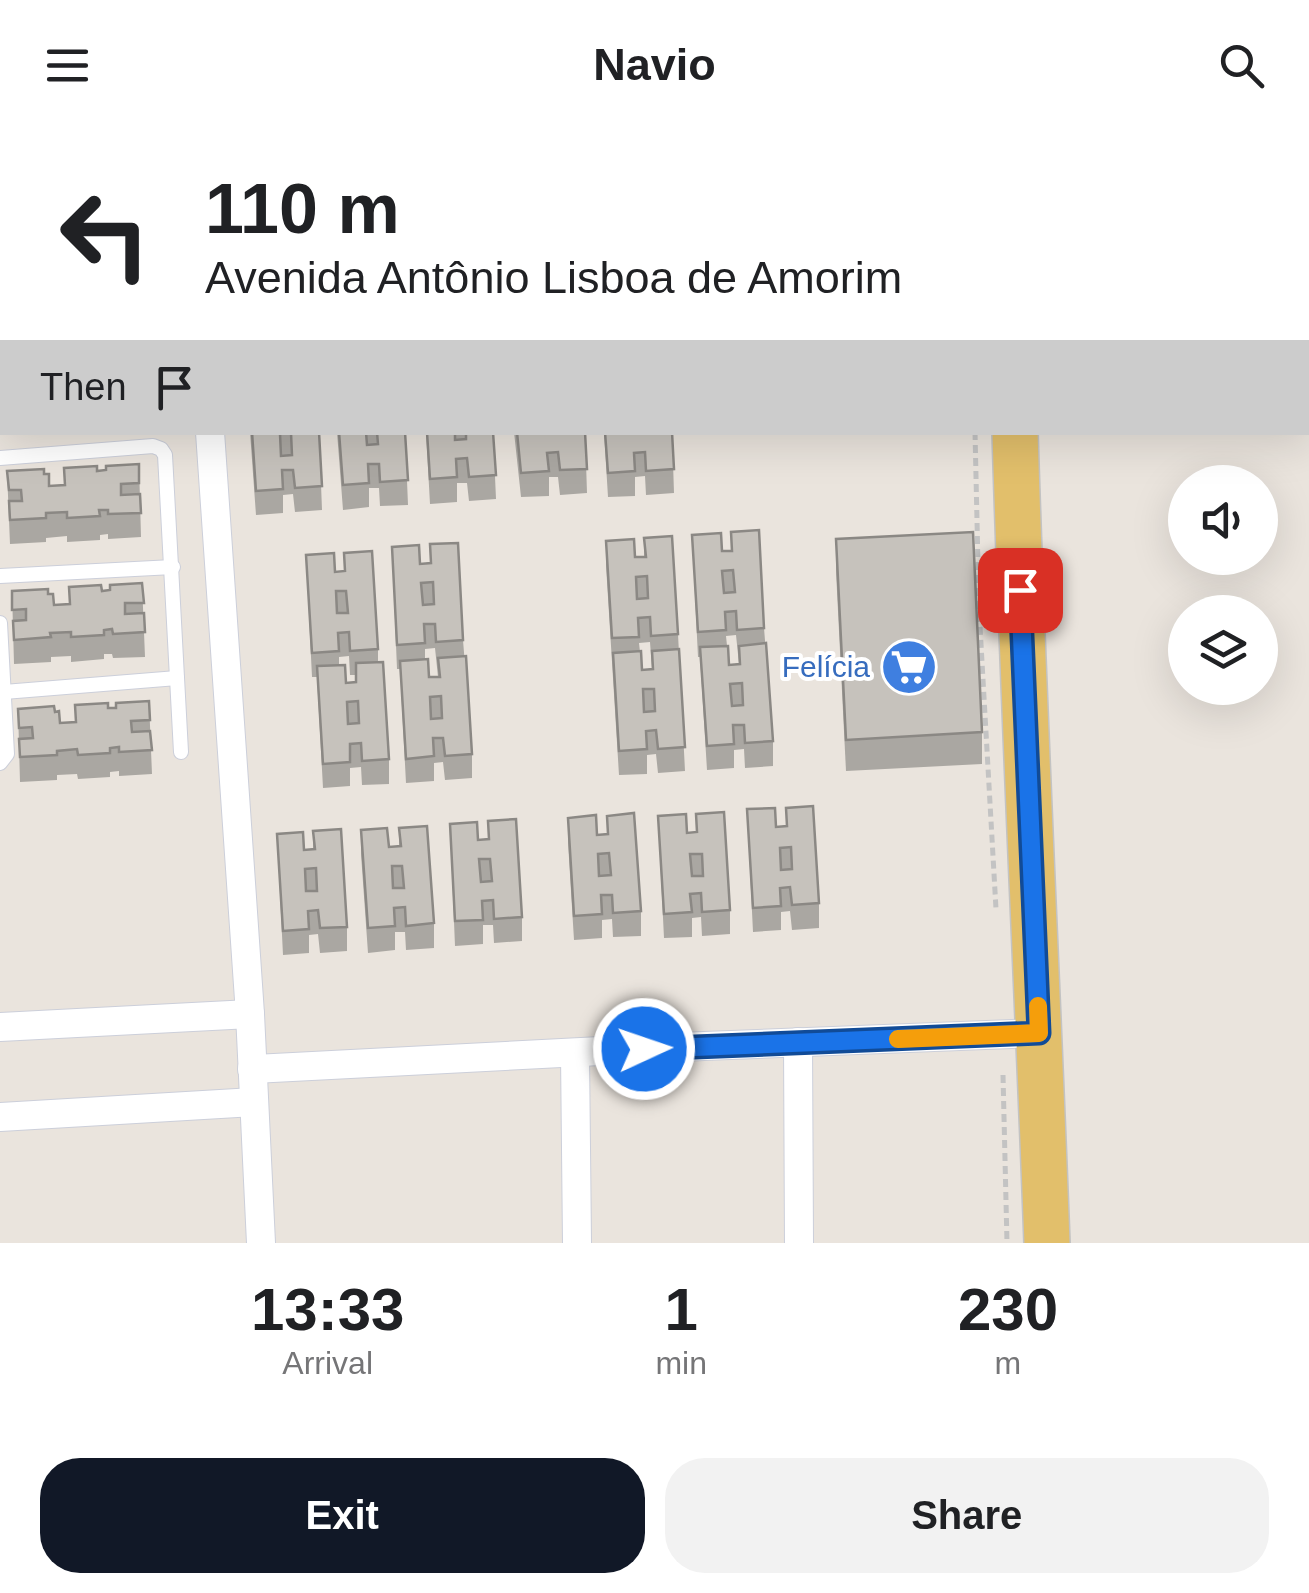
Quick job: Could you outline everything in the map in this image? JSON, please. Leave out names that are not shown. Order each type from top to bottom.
[{"type":"main road","points":[[992,435],[1018,1034],[1022,1243]]},
{"type":"main road","points":[[1015,435],[1020,779],[1018,1034],[1047,1243]]},
{"type":"street","points":[[210,435],[262,1243]]},
{"type":"street","points":[[0,1027],[250,1014]]},
{"type":"street","points":[[252,1069],[1018,1034]]},
{"type":"street","points":[[798,1042],[800,1243]]},
{"type":"street","points":[[575,1053],[577,1243]]},
{"type":"street","points":[[0,1117],[254,1102]]},
{"type":"lane","points":[[0,458],[161,448],[165,455],[173,567],[181,752]]},
{"type":"lane","points":[[0,576],[173,567]]},
{"type":"lane","points":[[0,623],[8,754],[0,762]]},
{"type":"lane","points":[[4,692],[177,678]]},
{"type":"path","points":[[975,435],[996,918]]},
{"type":"path","points":[[1006,1243],[1018,1034]]},
{"type":"building","points":[[252,435],[280,435],[281,456],[292,455],[291,435],[319,435],[322,486],[295,488],[293,470],[282,470],[283,489],[256,491]]},
{"type":"building","points":[[339,435],[366,435],[367,445],[378,444],[377,435],[405,435],[408,480],[380,482],[379,464],[368,464],[369,483],[343,485]]},
{"type":"building","points":[[427,435],[455,435],[455,440],[466,439],[466,435],[493,435],[496,475],[469,477],[467,458],[456,459],[457,477],[430,479]]},
{"type":"building","points":[[517,435],[585,435],[587,469],[560,470],[558,452],[547,453],[549,471],[521,473]]},
{"type":"building","points":[[605,435],[672,435],[674,469],[646,471],[645,452],[634,453],[635,471],[608,473]]},
{"type":"building","points":[[139,464],[139,483],[121,484],[121,495],[140,494],[141,513],[108,514],[108,510],[99,510],[100,516],[67,518],[67,512],[46,513],[46,518],[10,520],[9,501],[22,501],[21,490],[9,490],[7,471],[44,469],[44,474],[49,474],[49,486],[65,485],[64,468],[97,466],[97,471],[106,470],[106,466]]},
{"type":"building","points":[[759,530],[764,628],[737,630],[736,611],[725,612],[726,630],[698,632],[692,535],[721,533],[722,551],[732,551],[731,532]],"holes":[[[733,570],[735,592],[724,593],[722,571]]]},
{"type":"building","name":"Felícia","points":[[973,532],[982,732],[846,740],[836,539]]},
{"type":"building","points":[[672,536],[678,634],[651,636],[650,617],[638,618],[639,637],[612,638],[606,541],[634,539],[635,557],[646,557],[644,538]],"holes":[[[647,576],[648,598],[637,599],[636,577]]]},
{"type":"building","points":[[458,543],[463,640],[436,642],[435,624],[424,624],[425,643],[397,645],[392,547],[419,545],[420,564],[431,563],[430,544]],"holes":[[[433,582],[434,604],[423,605],[421,583]]]},
{"type":"building","points":[[372,551],[378,649],[350,651],[349,632],[338,633],[339,651],[312,653],[306,555],[334,553],[335,572],[345,571],[344,553]],"holes":[[[336,591],[346,591],[348,613],[337,613]]]},
{"type":"building","points":[[142,583],[144,603],[125,603],[125,614],[144,613],[145,632],[113,634],[112,629],[104,630],[104,635],[71,637],[71,632],[50,633],[51,637],[14,640],[13,621],[26,620],[26,609],[12,610],[12,591],[48,589],[54,605],[70,604],[69,587],[101,585],[102,591],[110,590],[110,585]]},
{"type":"building","points":[[766,643],[773,741],[745,743],[744,725],[733,725],[734,744],[707,746],[700,647],[728,646],[729,665],[740,664],[739,646]],"holes":[[[742,683],[743,705],[732,706],[730,684]]]},
{"type":"building","points":[[679,649],[685,747],[658,749],[656,730],[646,731],[647,749],[619,751],[613,653],[641,651],[642,670],[653,669],[652,651]],"holes":[[[643,689],[654,689],[655,711],[644,712]]]},
{"type":"building","points":[[466,656],[472,754],[445,756],[443,738],[433,738],[434,756],[406,759],[400,661],[428,659],[429,677],[440,677],[438,658]],"holes":[[[441,696],[442,718],[431,719],[430,697]]]},
{"type":"building","points":[[383,662],[389,759],[362,761],[361,743],[350,744],[350,762],[323,764],[317,666],[345,665],[346,683],[356,682],[356,663]],"holes":[[[358,701],[359,723],[348,724],[347,702]]]},
{"type":"building","points":[[149,701],[150,720],[131,721],[132,732],[150,731],[152,750],[119,752],[119,747],[110,748],[110,753],[78,755],[77,749],[57,751],[57,755],[20,757],[19,739],[33,738],[32,727],[19,728],[18,709],[54,706],[55,712],[59,711],[60,723],[76,722],[75,705],[108,703],[108,708],[116,708],[116,703]]},
{"type":"building","points":[[813,806],[819,903],[792,905],[790,887],[780,888],[781,906],[753,908],[747,809],[775,808],[776,827],[787,826],[786,808]],"holes":[[[791,847],[792,869],[781,870],[780,848]]]},
{"type":"building","points":[[724,812],[730,910],[702,912],[701,893],[690,894],[692,912],[664,914],[658,816],[686,814],[687,833],[697,832],[696,814]],"holes":[[[690,854],[702,854],[703,876],[692,876]]]},
{"type":"building","points":[[634,813],[641,911],[613,913],[612,895],[601,895],[602,914],[574,916],[568,818],[596,815],[597,835],[608,834],[607,816]],"holes":[[[609,853],[611,875],[599,876],[598,854]]]},
{"type":"building","points":[[516,819],[522,917],[494,919],[493,900],[482,901],[483,920],[455,921],[450,824],[477,822],[478,840],[489,839],[488,821]],"holes":[[[479,859],[490,859],[492,881],[481,882]]]},
{"type":"building","points":[[427,826],[434,923],[406,926],[405,907],[394,908],[395,926],[368,928],[361,830],[387,828],[389,847],[401,846],[399,828]],"holes":[[[392,866],[402,866],[404,888],[393,888]]]},
{"type":"building","points":[[341,829],[347,927],[320,928],[318,910],[308,911],[309,929],[283,931],[277,834],[303,832],[304,850],[315,849],[313,831]],"holes":[[[316,868],[317,891],[306,891],[305,869]]]},
{"type":"slow traffic","points":[[898,1039],[1039,1033],[1038,1006]]},
{"type":"place","name":"Felícia","points":[[909,667]]},
{"type":"route","points":[[644,1049],[1039,1033],[1020,590]]}]
